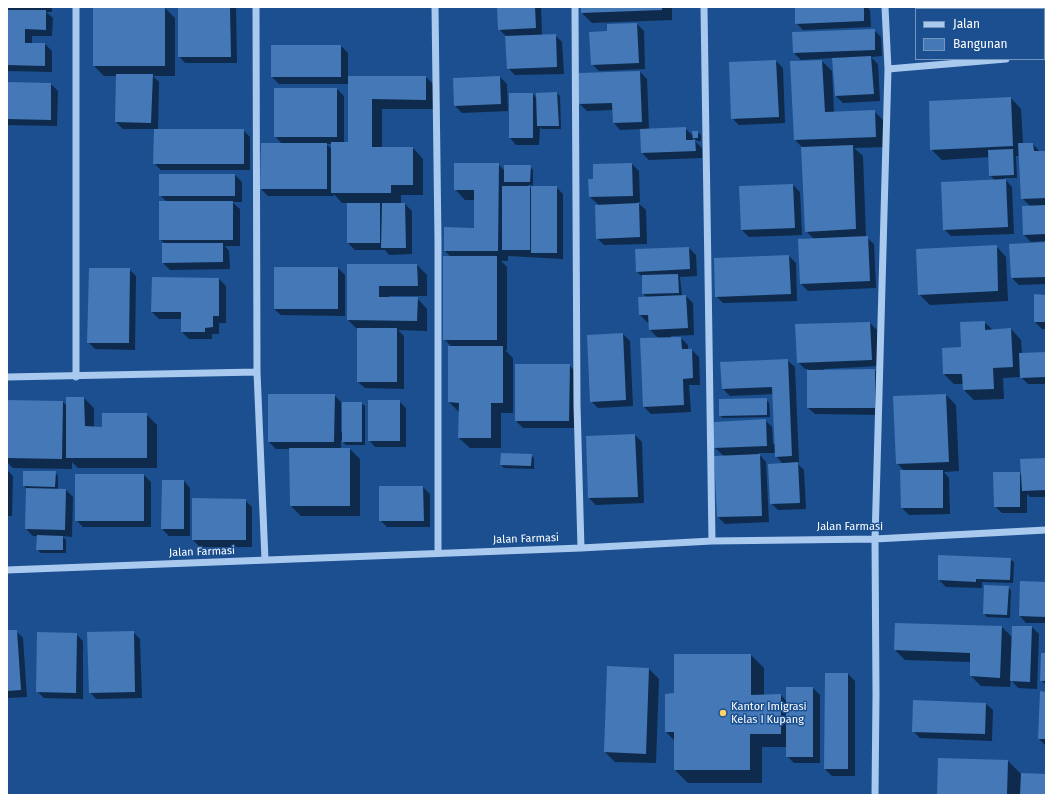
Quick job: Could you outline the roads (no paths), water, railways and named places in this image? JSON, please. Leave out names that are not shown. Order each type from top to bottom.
[{"type":"street","points":[[76,7],[76,377]]},
{"type":"street","points":[[256,7],[257,372],[265,560]]},
{"type":"street","points":[[435,7],[438,241],[438,553]]},
{"type":"street","points":[[575,7],[577,405],[581,548]]},
{"type":"street","points":[[704,7],[712,541]]},
{"type":"street","points":[[875,795],[875,539],[888,69],[885,7]]},
{"type":"street","points":[[888,69],[994,60]]},
{"type":"street","points":[[7,377],[76,377],[257,372]]},
{"type":"street","name":"Jalan Farmasi","points":[[7,570],[581,548],[712,541],[875,539],[1046,530]]},
{"type":"place","name":"Kantor Imigrasi Kelas I Kupang","points":[[723,713]]}]
